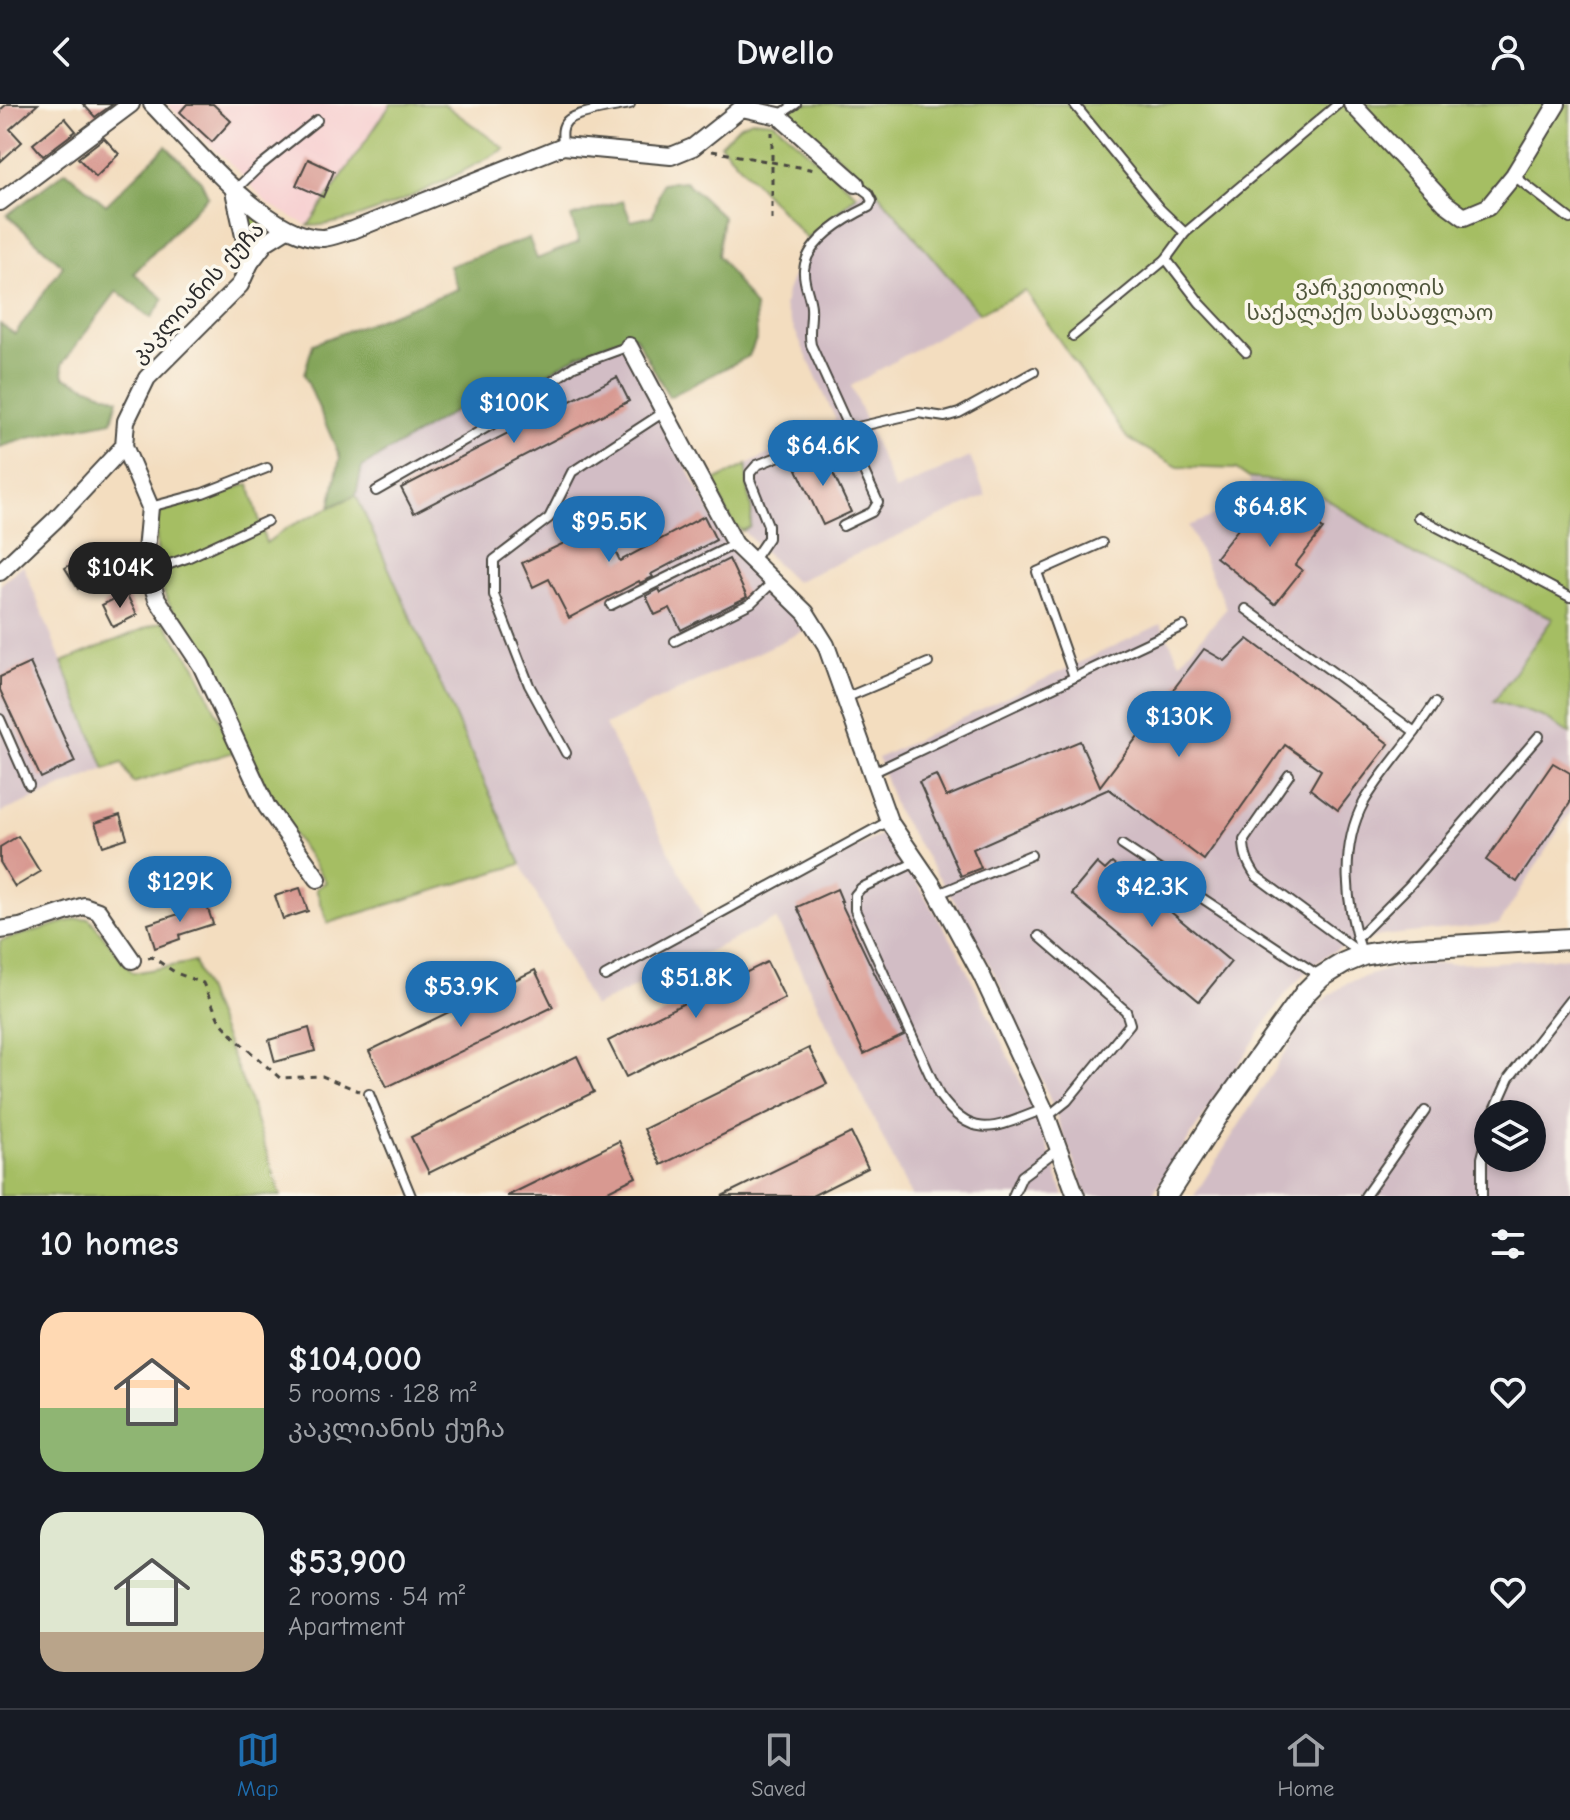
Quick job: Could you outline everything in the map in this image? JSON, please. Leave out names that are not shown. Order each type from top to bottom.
[{"type":"street","points":[[0,202],[131,104]]},
{"type":"street","points":[[152,104],[234,191],[287,229],[323,238],[353,230],[563,146],[671,156],[693,147],[741,106],[776,115],[856,184]]},
{"type":"street","points":[[1352,104],[1445,203],[1464,217],[1488,207],[1514,175],[1557,104]]},
{"type":"street","points":[[234,191],[250,263]]},
{"type":"street","name":"კაკლიანის ქუჩა","points":[[124,446],[126,421],[147,378],[240,285],[250,263],[266,242],[287,229]]},
{"type":"street","points":[[629,346],[735,544],[806,613],[826,645],[889,821],[937,894],[982,976],[1046,1113],[1076,1196]]},
{"type":"street","points":[[0,572],[55,520],[124,446],[150,507],[145,562],[157,599],[201,665],[267,807],[318,879]]},
{"type":"street","points":[[0,930],[20,927],[84,906],[98,911],[132,960]]},
{"type":"street","points":[[1166,1196],[1222,1109],[1306,992],[1360,947],[1399,949],[1570,939]]},
{"type":"lane","points":[[563,146],[562,130],[567,121],[630,104]]},
{"type":"lane","points":[[776,115],[796,104]]},
{"type":"lane","points":[[1074,104],[1160,209],[1185,233]]},
{"type":"lane","points":[[1073,336],[1166,259],[1185,233],[1338,104]]},
{"type":"lane","points":[[234,191],[317,120]]},
{"type":"lane","points":[[1514,175],[1570,219]]},
{"type":"lane","points":[[843,526],[867,516],[878,502],[845,430],[846,419],[811,345],[808,332],[812,316],[804,266],[821,238],[848,217],[869,207],[872,201],[868,193],[856,184]]},
{"type":"lane","points":[[1166,259],[1200,303],[1246,352]]},
{"type":"lane","points":[[376,491],[491,425],[574,366],[629,346]]},
{"type":"lane","points":[[752,561],[768,538],[768,525],[750,480],[750,473],[757,465],[845,430],[918,413],[945,417],[959,413],[1034,372]]},
{"type":"lane","points":[[566,753],[529,685],[494,595],[494,560],[549,518],[572,472],[665,411]]},
{"type":"lane","points":[[150,507],[203,493],[267,468]]},
{"type":"lane","points":[[1418,517],[1570,597]]},
{"type":"lane","points":[[145,562],[167,565],[267,521]]},
{"type":"lane","points":[[1074,677],[1037,572],[1102,543]]},
{"type":"lane","points":[[611,605],[735,544]]},
{"type":"lane","points":[[675,641],[751,603],[774,581]]},
{"type":"lane","points":[[1246,609],[1415,732]]},
{"type":"lane","points":[[871,774],[1183,626]]},
{"type":"lane","points":[[845,698],[928,663]]},
{"type":"lane","points":[[1360,947],[1353,925],[1347,871],[1353,835],[1364,804],[1435,703]]},
{"type":"lane","points":[[0,719],[29,785]]},
{"type":"lane","points":[[1360,947],[1539,736]]},
{"type":"lane","points":[[1289,775],[1244,840],[1249,866],[1256,876],[1360,947]]},
{"type":"lane","points":[[605,976],[889,821]]},
{"type":"lane","points":[[1122,845],[1321,977]]},
{"type":"lane","points":[[937,894],[1031,855]]},
{"type":"lane","points":[[916,861],[861,888],[854,902],[855,910],[939,1095],[951,1113],[980,1129],[995,1128],[1046,1113],[1067,1101],[1130,1024],[1126,1011],[1039,936]]},
{"type":"lane","points":[[1499,1100],[1509,1078],[1570,1000]]},
{"type":"lane","points":[[369,1094],[411,1196]]},
{"type":"lane","points":[[1365,1196],[1425,1111]]},
{"type":"lane","points":[[1013,1196],[1022,1176],[1058,1149]]},
{"type":"lane","points":[[1482,1172],[1482,1196]]},
{"type":"path","points":[[772,220],[776,115]]},
{"type":"path","points":[[693,147],[818,171]]},
{"type":"path","points":[[132,960],[152,957],[176,973],[203,983],[219,1020],[280,1078],[322,1076],[369,1094]]},
{"type":"shaded area","points":[[167,104],[391,104],[308,226],[267,203]]},
{"type":"shaded area","points":[[868,181],[979,313],[851,386],[895,491],[970,457],[986,496],[795,582],[743,531],[750,527],[750,498],[745,481],[747,465],[836,420],[784,307],[807,239],[857,195]]},
{"type":"shaded area","points":[[619,339],[737,558],[784,602],[806,630],[605,725],[707,925],[884,833],[958,951],[1038,1118],[1064,1196],[911,1196],[776,919],[593,1007],[521,864],[356,495],[362,467],[469,403],[482,423],[546,373],[607,341]]},
{"type":"shaded area","points":[[1249,478],[1303,484],[1416,556],[1553,618],[1495,701],[1543,717],[1570,734],[1570,812],[1499,924],[1380,936],[1340,948],[1313,964],[1284,996],[1151,1196],[1087,1196],[1001,986],[956,904],[896,810],[878,758],[1161,624],[1180,662],[1227,608],[1188,526],[1255,500]]},
{"type":"shaded area","points":[[23,565],[105,769],[0,813],[0,585]]},
{"type":"shaded area","points":[[1570,957],[1570,1196],[1194,1196],[1314,1007],[1348,982],[1401,965]]},
{"type":"green space","points":[[391,104],[444,104],[505,149],[382,209],[331,224],[308,226]]},
{"type":"green space","name":"ვარკეთილის საქალაქო სასაფლაო","points":[[775,104],[1570,104],[1570,734],[1543,717],[1494,701],[1553,618],[1416,556],[1303,484],[1249,478],[1236,469],[1178,467],[1127,438],[1025,291],[979,313],[868,181]]},
{"type":"green space","points":[[752,120],[774,122],[857,195],[807,239],[720,144],[740,125]]},
{"type":"green space","points":[[166,146],[201,181],[208,196],[134,273],[164,299],[151,318],[117,291],[62,364],[64,377],[118,399],[112,421],[0,447],[0,324],[15,334],[63,266],[7,215],[66,171],[106,205]]},
{"type":"green space","points":[[685,181],[723,217],[718,255],[755,307],[757,337],[749,356],[669,397],[635,336],[613,341],[572,358],[553,370],[482,424],[468,403],[362,467],[356,495],[330,507],[340,457],[304,374],[313,344],[458,289],[449,266],[529,238],[537,259],[579,242],[571,217],[623,201],[631,221],[653,216],[662,183]]},
{"type":"green space","points":[[244,207],[274,229],[253,243]]},
{"type":"green space","points":[[747,465],[751,519],[750,527],[742,531],[733,524],[712,482]]},
{"type":"green space","points":[[249,484],[266,543],[288,527],[356,495],[521,864],[328,923],[316,889],[326,882],[272,802],[212,668],[170,606],[159,582],[155,513]]},
{"type":"green space","points":[[163,621],[195,665],[234,752],[133,783],[122,763],[105,769],[62,662]]},
{"type":"green space","points":[[89,918],[133,973],[194,962],[247,1093],[281,1196],[0,1196],[0,941]]},
{"type":"building","points":[[7,104],[38,104],[10,129],[22,142],[0,162],[0,110]]},
{"type":"building","points":[[83,104],[113,104],[95,117]]},
{"type":"building","points":[[187,104],[213,104],[231,121],[212,142],[180,112]]},
{"type":"building","points":[[65,118],[76,131],[43,156],[33,144]]},
{"type":"building","points":[[104,138],[119,154],[96,177],[78,158]]},
{"type":"building","points":[[308,159],[334,171],[323,197],[296,185]]},
{"type":"building","points":[[617,377],[629,401],[414,513],[401,488]]},
{"type":"building","points":[[823,452],[851,512],[823,525],[795,465]]},
{"type":"building","points":[[1261,500],[1282,517],[1292,504],[1323,529],[1295,565],[1302,570],[1275,604],[1216,557]]},
{"type":"building","points":[[704,516],[716,540],[651,574],[653,577],[639,581],[569,618],[549,579],[533,587],[522,563],[602,525],[620,561]]},
{"type":"building","points":[[87,555],[100,576],[78,589],[65,568]]},
{"type":"building","points":[[729,559],[747,597],[681,630],[670,608],[655,615],[646,596],[659,589],[661,593]]},
{"type":"building","points":[[126,593],[137,615],[113,627],[102,605]]},
{"type":"building","points":[[1248,639],[1389,744],[1338,810],[1310,789],[1321,770],[1285,745],[1204,860],[1109,789],[973,849],[981,868],[961,876],[919,782],[936,775],[946,797],[1080,741],[1100,786],[1204,649],[1225,661]]},
{"type":"building","points":[[30,663],[75,762],[41,778],[0,690],[0,677]]},
{"type":"building","points":[[1553,763],[1570,773],[1570,803],[1517,882],[1486,860]]},
{"type":"building","points":[[120,815],[127,838],[103,846],[95,823]]},
{"type":"building","points":[[18,836],[40,872],[15,887],[0,862],[0,847]]},
{"type":"building","points":[[1097,863],[1105,870],[1112,863],[1231,962],[1199,1001],[1071,894]]},
{"type":"building","points":[[300,888],[308,911],[283,919],[275,896]]},
{"type":"building","points":[[837,889],[904,1035],[864,1054],[797,907]]},
{"type":"building","points":[[205,900],[213,924],[179,935],[180,939],[155,948],[148,924],[182,913],[180,909]]},
{"type":"building","points":[[767,962],[785,998],[626,1077],[608,1041]]},
{"type":"building","points":[[535,970],[553,1007],[387,1087],[369,1051]]},
{"type":"building","points":[[309,1028],[315,1051],[275,1062],[269,1040]]},
{"type":"building","points":[[809,1048],[827,1084],[661,1165],[644,1129]]},
{"type":"building","points":[[577,1056],[594,1092],[429,1173],[411,1137]]},
{"type":"building","points":[[851,1133],[868,1168],[812,1196],[722,1196]]},
{"type":"building","points":[[619,1141],[636,1177],[598,1196],[507,1196]]}]
